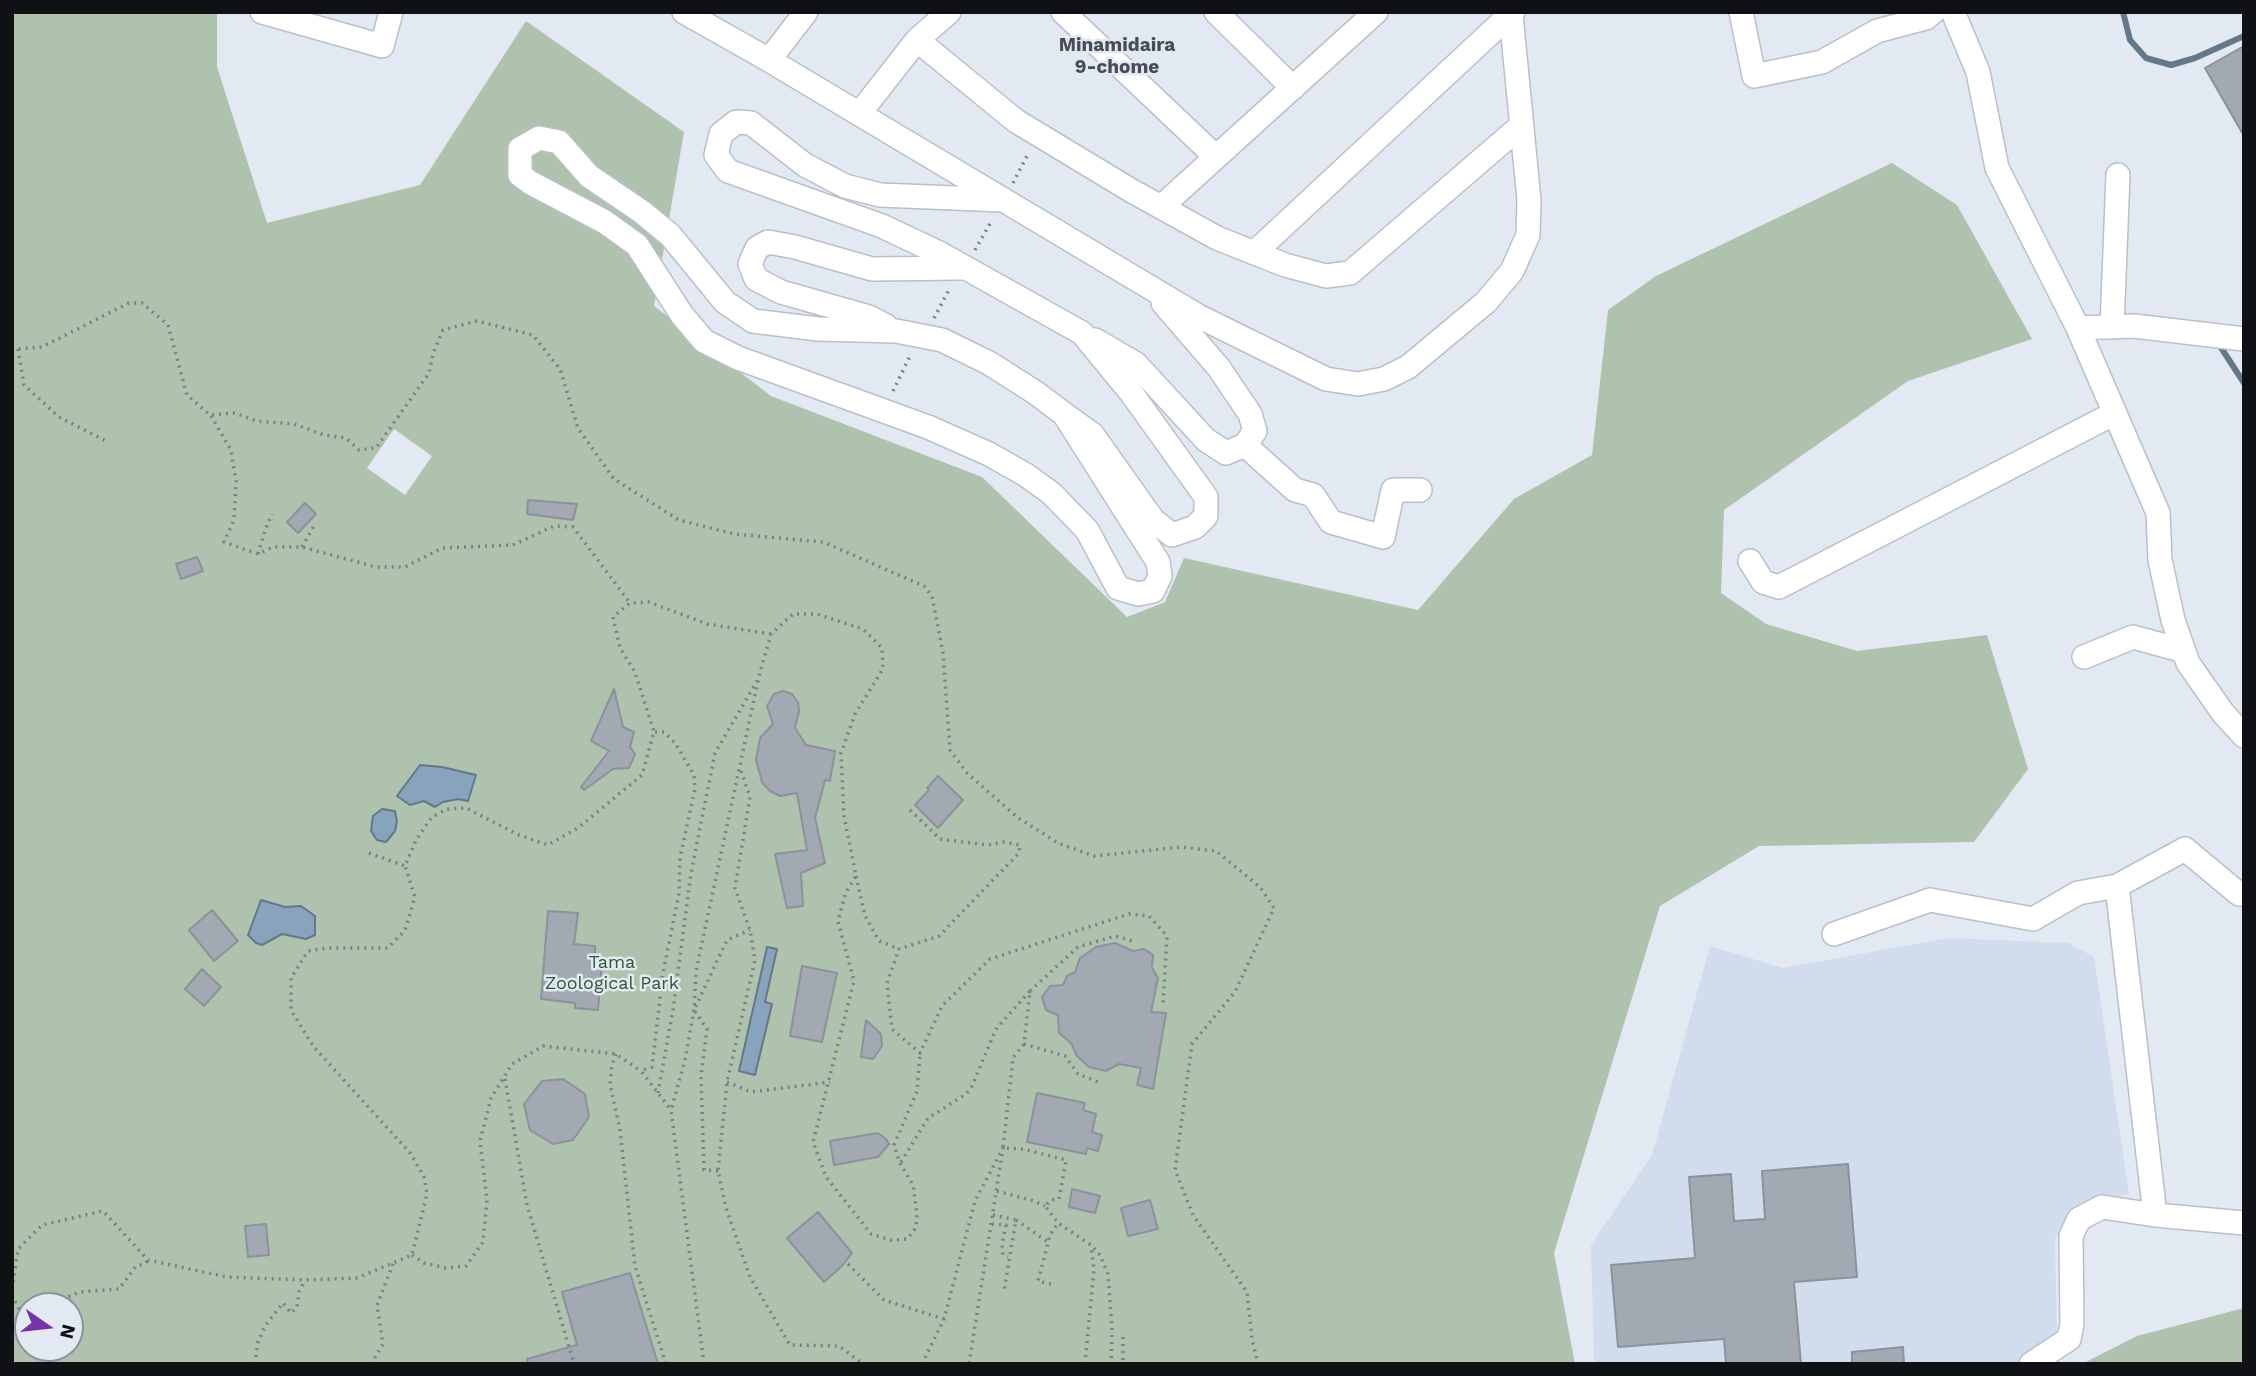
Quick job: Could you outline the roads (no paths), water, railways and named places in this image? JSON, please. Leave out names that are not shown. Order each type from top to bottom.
[{"type":"street","points":[[262,12],[382,46],[391,12]]},
{"type":"street","points":[[769,60],[806,12]]},
{"type":"street","points":[[859,114],[917,40],[949,12]]},
{"type":"street","points":[[1063,12],[1216,158]]},
{"type":"street","points":[[1216,12],[1293,88]]},
{"type":"street","points":[[1741,12],[1754,76],[1822,62],[1877,31],[1926,18],[1933,12]]},
{"type":"street","points":[[1953,12],[1978,72],[1997,168],[2078,328],[2158,513],[2161,560],[2173,620],[2188,663],[2244,736]]},
{"type":"street","points":[[692,14],[859,114],[998,209],[1150,287],[1198,316],[1326,379],[1358,384],[1384,379],[1408,367],[1477,310],[1512,271],[1528,235],[1529,200],[1511,13]]},
{"type":"street","points":[[1254,253],[1511,13]]},
{"type":"street","points":[[1161,207],[1293,88],[1368,15]]},
{"type":"street","points":[[917,40],[1016,121],[1161,207],[1217,238],[1285,265],[1326,276],[1350,273],[1522,125]]},
{"type":"street","points":[[998,209],[880,195],[845,186],[805,165],[751,123],[736,122],[721,134],[716,155],[728,171],[882,226],[964,267],[1136,364],[1206,440],[1226,453],[1245,445],[1255,431],[1250,414],[1219,368],[1150,287]]},
{"type":"street","points":[[1064,414],[1158,562],[1160,576],[1153,591],[1138,594],[1118,588],[1087,530],[1051,494],[1026,475],[989,454],[928,427],[738,358],[704,341],[682,315],[637,246],[605,222],[520,175],[520,149],[539,138],[559,142],[589,176],[642,212],[670,235],[725,302],[753,321],[818,329],[895,331],[942,340],[989,363],[1037,393],[1092,434],[1153,520],[1172,535],[1195,527],[1206,516],[1206,497],[1132,394],[1082,333]]},
{"type":"street","points":[[2112,327],[2118,175]]},
{"type":"street","points":[[895,331],[869,317],[781,292],[756,279],[750,264],[757,248],[768,242],[872,269],[964,267]]},
{"type":"street","points":[[2078,328],[2134,326],[2244,339]]},
{"type":"street","points":[[1750,561],[1763,582],[1779,587],[2115,413]]},
{"type":"street","points":[[1245,445],[1295,490],[1313,495],[1331,522],[1383,537],[1393,489],[1420,490]]},
{"type":"street","points":[[2084,657],[2133,637],[2184,651]]},
{"type":"street","points":[[1834,934],[1930,900],[2033,919],[2078,893],[2117,886],[2185,849],[2239,894],[2244,893]]},
{"type":"street","points":[[2117,886],[2155,1215]]},
{"type":"street","points":[[2031,1364],[2069,1339],[2073,1324],[2071,1236],[2079,1219],[2102,1207],[2244,1223]]},
{"type":"water","points":[[420,765],[476,775],[468,801],[458,799],[435,807],[424,801],[410,805],[397,796]]},
{"type":"water","points":[[382,809],[395,811],[397,821],[395,831],[386,842],[377,840],[371,831],[373,816]]},
{"type":"water","points":[[261,900],[285,907],[301,906],[315,916],[315,935],[306,939],[282,934],[262,945],[256,943],[248,935]]},
{"type":"water","points":[[767,947],[777,949],[765,1002],[772,1004],[755,1075],[739,1071]]},
{"type":"waterway","points":[[2123,12],[2130,40],[2146,58],[2171,65],[2195,58],[2244,36]]},
{"type":"waterway","points":[[2218,343],[2244,383]]},
{"type":"district","name":"Minamidaira 9-chome","points":[[1117,56]]},
{"type":"park label","name":"Tama Zoological Park","points":[[612,974]]}]
